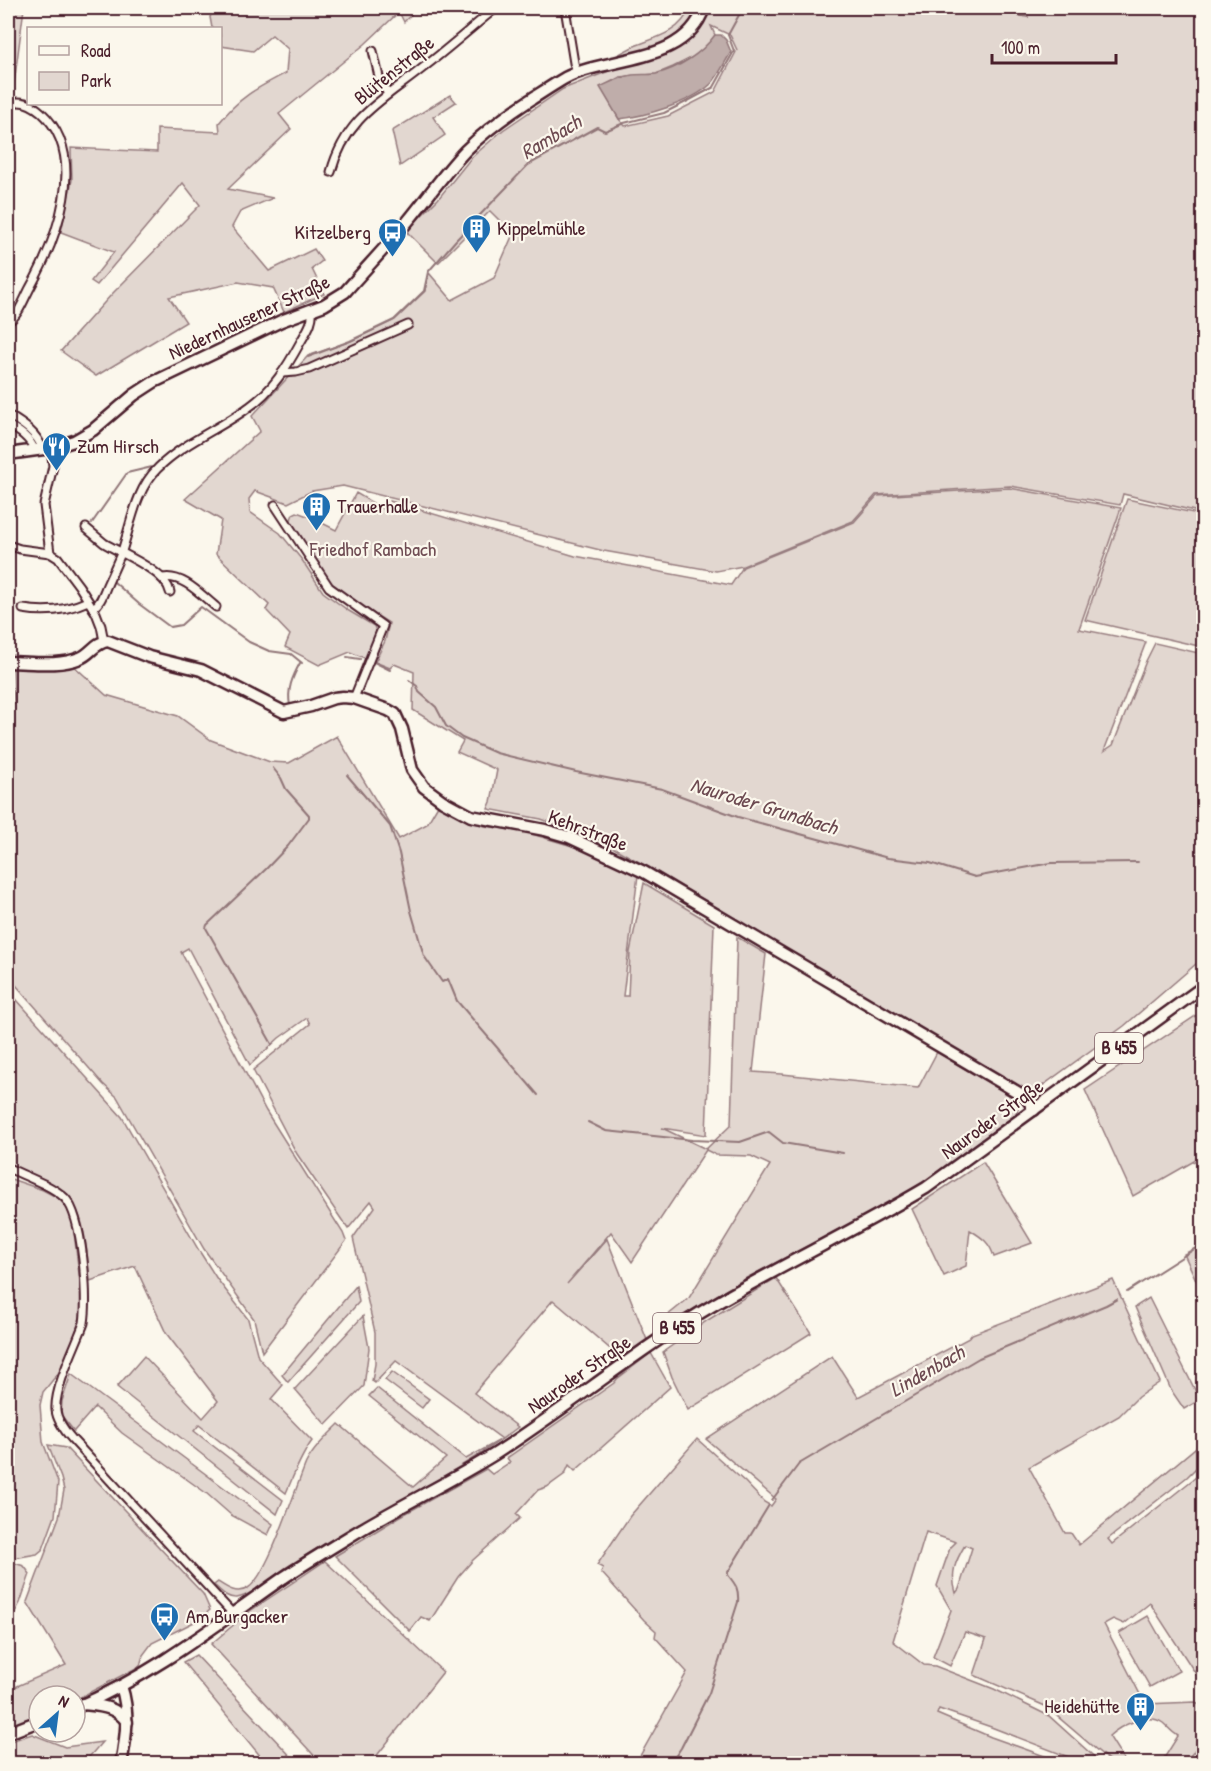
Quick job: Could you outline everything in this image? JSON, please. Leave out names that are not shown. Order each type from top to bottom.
[{"type":"main road","name":"Niedernhausener Straße","points":[[8,454],[43,450],[84,435],[154,382],[281,321],[330,302],[345,292],[480,136],[558,82],[577,73],[669,47],[693,28],[705,8]]},
{"type":"main road","name":"Kehrstraße","points":[[104,641],[149,657],[201,670],[284,712],[334,698],[354,698],[388,710],[395,714],[402,729],[412,770],[424,787],[443,801],[471,816],[545,830],[569,837],[644,872],[1019,1093],[1029,1101],[1034,1110]]},
{"type":"main road","points":[[8,662],[70,661],[86,655],[104,641]]},
{"type":"main road","name":"Nauroder Straße","points":[[121,1686],[161,1662],[285,1577],[351,1536],[496,1453],[652,1344],[706,1310],[926,1188],[1203,986]]},
{"type":"main road","points":[[121,1686],[126,1699],[127,1722],[121,1764]]},
{"type":"main road","name":"B 455","points":[[87,1702],[121,1686]]},
{"type":"main road","points":[[87,1707],[113,1709],[127,1722]]},
{"type":"main road","points":[[8,1733],[27,1726]]},
{"type":"street","name":"Blütenstraße","points":[[331,172],[339,149],[353,127],[371,108],[495,8]]},
{"type":"street","points":[[566,8],[572,56],[577,73]]},
{"type":"street","points":[[373,51],[380,81],[388,94]]},
{"type":"street","points":[[10,103],[27,104]]},
{"type":"street","points":[[8,322],[15,316],[40,271],[52,244],[63,204],[66,164],[62,143],[50,122],[29,105]]},
{"type":"street","points":[[93,608],[100,601],[121,552],[137,502],[155,470],[203,435],[250,407],[266,392],[282,373],[310,325],[313,316],[312,309]]},
{"type":"street","points":[[282,373],[309,369],[408,325]]},
{"type":"street","points":[[8,415],[31,431],[53,466],[44,505],[50,553]]},
{"type":"street","points":[[8,425],[43,450]]},
{"type":"street","points":[[275,505],[329,587],[383,626],[354,698]]},
{"type":"street","points":[[86,528],[98,538],[163,578],[170,592]]},
{"type":"street","points":[[8,545],[50,553],[58,558],[93,608],[99,620],[104,641]]},
{"type":"street","points":[[163,578],[186,584],[216,607]]},
{"type":"street","points":[[23,609],[55,612],[88,601]]},
{"type":"street","points":[[8,1168],[56,1191],[70,1204],[77,1224],[82,1252],[86,1312],[56,1400],[56,1410],[62,1426],[233,1614]]},
{"type":"green space","points":[[8,8],[24,8],[12,99],[8,100]]},
{"type":"green space","points":[[214,8],[417,8],[404,22],[399,12],[365,44],[279,114],[291,129],[228,189],[273,198],[240,212],[232,227],[269,271],[314,249],[322,261],[312,269],[324,294],[284,312],[273,288],[238,282],[169,297],[186,322],[96,376],[61,351],[112,294],[200,205],[183,183],[97,285],[91,281],[114,252],[61,232],[72,180],[71,148],[157,152],[157,129],[220,132],[219,123],[234,106],[257,89],[286,73],[288,49],[272,35],[253,51],[222,46],[222,27],[212,27],[210,17]]},
{"type":"green space","points":[[690,8],[699,8],[683,29],[674,36],[653,47],[616,58],[629,49],[675,28]]},
{"type":"green space","points":[[708,8],[1203,8],[1203,513],[1123,494],[1120,505],[1010,486],[876,495],[853,521],[743,566],[716,571],[604,551],[343,486],[312,491],[288,503],[255,491],[249,499],[250,512],[280,533],[302,560],[323,592],[374,626],[377,634],[367,659],[350,652],[319,665],[285,647],[290,635],[266,610],[269,605],[216,554],[221,520],[185,499],[260,431],[252,416],[308,356],[351,341],[395,320],[425,291],[429,273],[452,300],[494,278],[513,234],[490,211],[438,263],[406,231],[438,199],[471,158],[503,130],[563,89],[614,69],[662,55],[682,44]],"holes":[[[711,26],[730,35],[737,50],[715,92],[668,116],[625,126],[619,119],[601,87],[620,77],[656,74],[695,56],[706,48],[715,35]]]},
{"type":"green space","points":[[450,95],[456,102],[433,117],[445,135],[400,166],[392,131]]},
{"type":"green space","name":"Friedhof Rambach","points":[[1009,488],[1121,508],[1079,629],[1146,642],[1104,751],[1113,745],[1155,643],[1203,654],[1203,958],[1124,1026],[1031,1094],[600,840],[541,819],[488,809],[497,770],[457,752],[463,741],[413,710],[414,672],[394,664],[390,668],[375,662],[385,641],[389,623],[331,587],[290,522],[293,514],[297,512],[336,530],[356,493],[386,511],[390,501],[575,556],[731,585],[743,567],[854,522],[877,496]]},
{"type":"green space","points":[[1127,499],[1203,515],[1203,647],[1085,620]]},
{"type":"green space","points":[[13,665],[74,666],[106,695],[178,716],[211,740],[270,762],[289,763],[337,736],[399,839],[427,824],[438,805],[469,821],[485,826],[525,832],[579,848],[638,875],[623,996],[628,996],[630,952],[644,883],[714,925],[706,1135],[662,1128],[706,1149],[731,1125],[737,937],[766,954],[753,1072],[918,1088],[937,1052],[1016,1099],[1019,1107],[1014,1116],[922,1183],[889,1203],[741,1281],[664,1327],[662,1320],[689,1298],[770,1165],[751,1156],[716,1155],[706,1150],[632,1262],[611,1232],[567,1284],[607,1239],[647,1340],[622,1359],[553,1300],[474,1393],[518,1427],[502,1439],[396,1361],[375,1383],[372,1381],[375,1364],[375,1332],[353,1238],[375,1207],[371,1201],[348,1229],[297,1154],[253,1070],[310,1024],[307,1018],[279,1038],[250,1065],[188,948],[181,952],[266,1111],[346,1241],[262,1352],[254,1319],[204,1249],[117,1097],[8,976],[8,704],[14,703]]},
{"type":"green space","points":[[8,990],[122,1117],[198,1249],[217,1279],[248,1319],[258,1357],[283,1385],[271,1399],[312,1441],[286,1493],[199,1425],[194,1431],[283,1500],[277,1514],[117,1387],[144,1356],[203,1418],[218,1401],[166,1333],[135,1266],[90,1281],[86,1243],[80,1217],[68,1196],[40,1178],[8,1164]]},
{"type":"green space","points":[[1203,1011],[1203,1156],[1133,1196],[1085,1090]]},
{"type":"green space","points":[[983,1162],[1032,1243],[994,1257],[985,1241],[970,1230],[966,1266],[944,1276],[912,1209]]},
{"type":"green space","points":[[8,1178],[43,1190],[58,1198],[67,1208],[73,1224],[82,1299],[81,1314],[74,1338],[60,1371],[43,1392],[40,1405],[43,1442],[58,1482],[55,1516],[43,1549],[37,1554],[8,1559]]},
{"type":"green space","points":[[1203,1244],[1203,1295],[1184,1254]]},
{"type":"green space","points":[[776,1278],[811,1333],[688,1410],[663,1352],[708,1320]]},
{"type":"green space","points":[[1113,1280],[1160,1382],[1138,1397],[1119,1416],[1029,1467],[1065,1533],[1071,1533],[1079,1545],[1200,1444],[1202,1454],[1199,1465],[1108,1539],[1112,1544],[1196,1477],[1204,1490],[1203,1685],[1150,1603],[1124,1624],[1113,1619],[1104,1624],[1145,1704],[1195,1702],[1203,1708],[1203,1741],[1184,1763],[1161,1763],[1178,1736],[1157,1720],[1142,1719],[1127,1724],[1109,1736],[1126,1763],[1112,1763],[1045,1706],[974,1675],[986,1639],[965,1632],[950,1666],[933,1657],[951,1610],[937,1586],[950,1548],[956,1542],[926,1532],[893,1641],[924,1665],[935,1666],[994,1689],[1049,1716],[1101,1763],[1084,1763],[939,1709],[937,1714],[991,1737],[1064,1763],[636,1763],[687,1672],[655,1637],[656,1631],[601,1572],[603,1568],[597,1565],[630,1516],[697,1439],[771,1506],[776,1499],[706,1439],[832,1356],[858,1397],[969,1338],[972,1334]],"holes":[[[965,1545],[972,1548],[959,1589],[956,1593],[953,1579],[956,1562]]]},
{"type":"green space","points":[[356,1286],[359,1302],[288,1382],[282,1375]]},
{"type":"green space","points":[[1149,1298],[1200,1400],[1184,1409],[1171,1390],[1135,1307]]},
{"type":"green space","points":[[363,1316],[369,1348],[364,1386],[326,1425],[295,1389]]},
{"type":"green space","points":[[651,1353],[670,1387],[575,1471],[569,1465],[565,1474],[547,1487],[538,1490],[516,1514],[520,1518],[473,1560],[458,1577],[430,1621],[421,1617],[410,1631],[335,1556],[399,1517],[486,1469],[492,1474],[510,1462],[507,1458],[614,1383]]},
{"type":"green space","points":[[392,1372],[429,1399],[422,1408],[385,1380]]},
{"type":"green space","points":[[71,1374],[273,1524],[268,1535],[231,1515],[206,1493],[122,1433],[95,1407],[74,1431],[61,1415],[62,1401]]},
{"type":"green space","points":[[377,1388],[466,1459],[501,1440],[448,1474],[326,1543],[243,1597],[230,1597],[214,1585],[218,1582],[240,1591],[248,1588],[256,1580],[272,1550],[306,1463],[317,1447],[339,1424],[413,1487],[446,1458],[369,1396]]},
{"type":"green space","points":[[48,1445],[66,1448],[203,1594],[210,1610],[196,1621],[152,1643],[143,1655],[140,1666],[87,1694],[87,1684],[27,1684],[27,1719],[8,1727],[8,1690],[66,1665],[27,1602],[59,1517],[64,1490]]},
{"type":"green space","points":[[325,1561],[443,1672],[371,1763],[321,1763],[211,1644],[250,1611]]},
{"type":"green space","points":[[14,1563],[24,1566],[30,1574],[20,1603],[8,1625],[8,1565]]},
{"type":"green space","points":[[1148,1616],[1179,1671],[1150,1687],[1119,1633]]},
{"type":"green space","points":[[196,1655],[297,1763],[266,1763],[183,1662]]},
{"type":"green space","points":[[27,1736],[27,1744],[57,1744],[65,1747],[102,1742],[84,1763],[8,1763],[8,1742]]},
{"type":"shaded area","points":[[715,35],[721,35],[726,40],[731,52],[711,84],[692,97],[667,108],[619,119],[600,87],[628,76],[656,74],[673,68],[696,54]]},
{"type":"waterway","name":"Rambach","points":[[308,357],[350,341],[394,320],[424,291],[428,272],[528,165],[597,127],[605,131],[624,123],[664,113],[714,87],[734,51],[728,35],[745,8]]},
{"type":"waterway","points":[[977,8],[1028,17]]},
{"type":"waterway","name":"Rambach","points":[[92,523],[127,473],[152,467]]},
{"type":"waterway","points":[[114,582],[170,627],[181,625],[201,607],[249,642],[269,651],[291,654],[302,663]]},
{"type":"waterway","points":[[347,657],[360,659]]},
{"type":"waterway","points":[[374,662],[390,670]]},
{"type":"waterway","points":[[290,706],[291,684],[300,663]]},
{"type":"waterway","name":"Nauroder Grundbach","points":[[409,680],[436,707],[446,726],[462,738],[496,753],[662,789],[738,817],[888,858],[930,863],[975,877],[1051,863],[1138,862]]},
{"type":"waterway","points":[[272,1044],[206,928],[288,846],[309,818],[273,768]]},
{"type":"waterway","points":[[347,775],[390,826],[399,853],[411,911],[424,956],[442,982],[448,979],[457,1001],[538,1095]]},
{"type":"waterway","points":[[588,1122],[606,1131],[692,1140],[740,1142],[769,1132],[783,1143],[843,1153]]},
{"type":"waterway","name":"Lindenbach","points":[[1127,1292],[1204,1243]]},
{"type":"waterway","name":"Lindenbach","points":[[772,1500],[799,1464],[979,1358],[1117,1299]]},
{"type":"waterway","name":"Lindenbach","points":[[670,1764],[681,1748],[709,1693],[738,1602],[737,1590],[728,1572],[769,1505]]},
{"type":"place","name":"Kippelmühle","points":[[476,254]]},
{"type":"place","name":"Kitzelberg","points":[[392,258]]},
{"type":"place","name":"Zum Hirsch","points":[[56,472]]},
{"type":"place","name":"Trauerhalle","points":[[316,532]]},
{"type":"place","name":"Am Burgacker","points":[[165,1642]]},
{"type":"place","name":"Heidehütte","points":[[1141,1732]]}]
